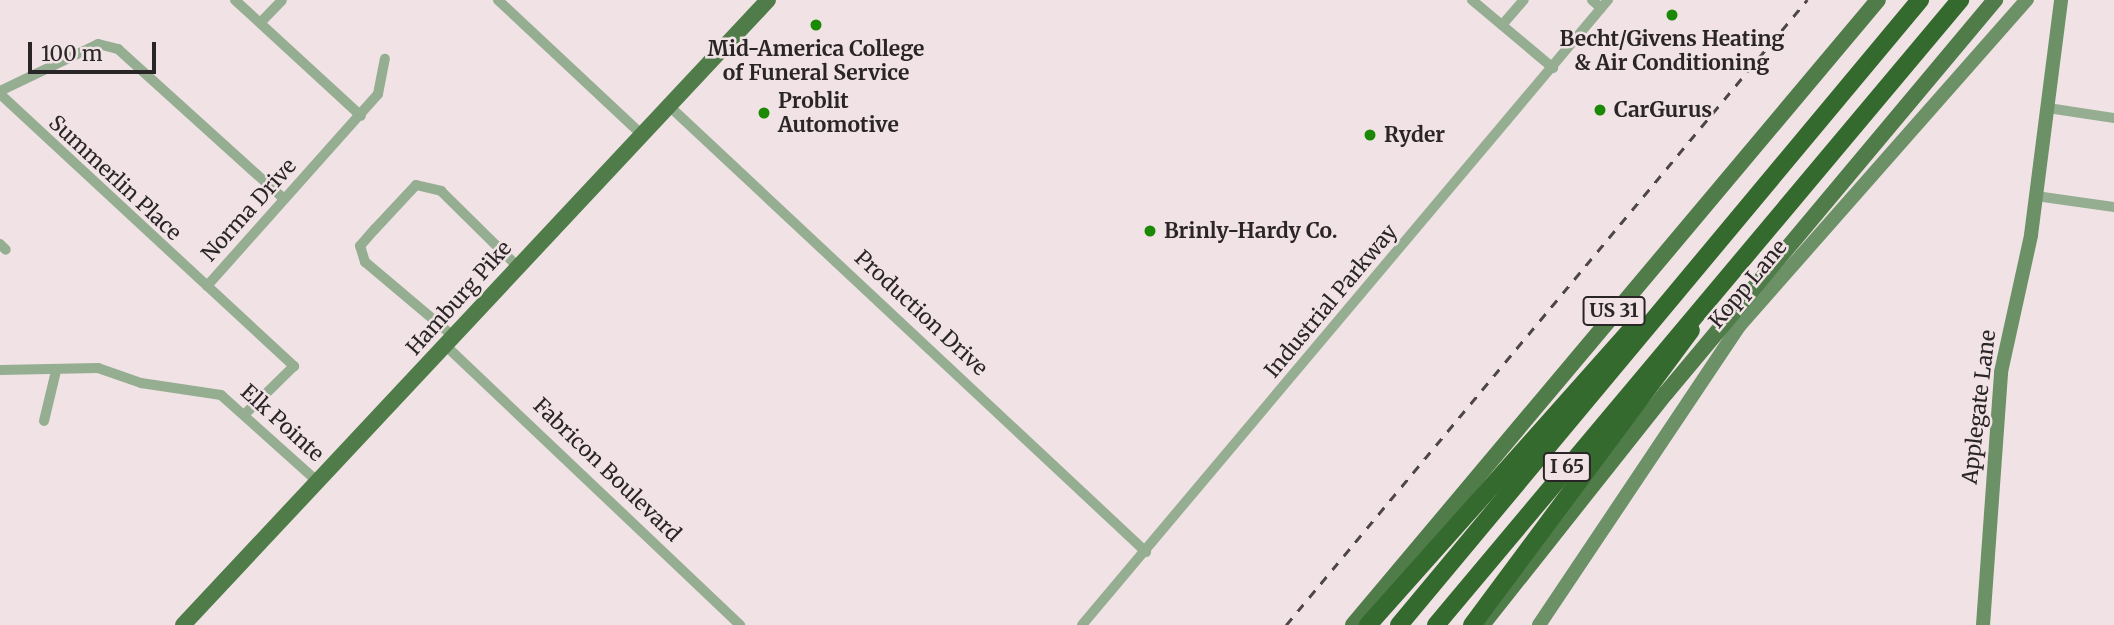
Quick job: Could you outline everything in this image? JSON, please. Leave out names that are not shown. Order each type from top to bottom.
[{"type":"highway","name":"I 65","points":[[1399,625],[1920,0]]},
{"type":"highway","name":"I 65","points":[[1436,625],[1960,0]]},
{"type":"highway","points":[[1472,625],[1685,344],[1699,309]]},
{"type":"highway","points":[[1368,625],[1628,332],[1656,316]]},
{"type":"main road","name":"Hamburg Pike","points":[[183,625],[516,265],[768,0]]},
{"type":"main road","name":"US 31","points":[[1353,625],[1878,0]]},
{"type":"main road","points":[[1482,625],[1666,393],[1995,0]]},
{"type":"street","points":[[235,0],[361,116]]},
{"type":"street","points":[[261,22],[282,0]]},
{"type":"street","points":[[498,0],[640,133]]},
{"type":"street","points":[[1472,0],[1553,68]]},
{"type":"street","points":[[1502,25],[1524,0]]},
{"type":"street","points":[[1592,0],[1605,4]]},
{"type":"street","name":"Kopp Lane","points":[[1539,625],[1740,325],[2027,0]]},
{"type":"street","name":"Applegate Lane","points":[[1983,625],[2001,372],[2036,196],[2061,0]]},
{"type":"street","name":"Industrial Parkway","points":[[1082,625],[1605,4]]},
{"type":"street","name":"Summerlin Place","points":[[207,286],[0,92],[98,44],[118,49],[284,198]]},
{"type":"street","name":"Norma Drive","points":[[246,414],[294,366],[207,286],[379,94],[385,59]]},
{"type":"street","name":"Production Drive","points":[[667,104],[1146,552]]},
{"type":"street","points":[[2048,108],[2114,118]]},
{"type":"street","name":"Fabricon Boulevard","points":[[516,265],[441,191],[416,185],[360,246],[365,262],[449,340],[740,625]]},
{"type":"street","points":[[2036,196],[2114,207]]},
{"type":"street","name":"Elk Pointe","points":[[0,370],[56,371],[98,368],[141,383],[221,395],[246,414],[318,482]]},
{"type":"street","points":[[44,421],[56,371]]},
{"type":"railway","points":[[1286,625],[1807,0]]},
{"type":"place","name":"Becht/Givens Heating & Air Conditioning","points":[[1672,15]]},
{"type":"place","name":"Mid-America College of Funeral Service","points":[[816,25]]},
{"type":"place","name":"CarGurus","points":[[1600,110]]},
{"type":"place","name":"Problit Automotive","points":[[764,113]]},
{"type":"place","name":"Ryder","points":[[1370,135]]},
{"type":"place","name":"Brinly-Hardy Co.","points":[[1150,231]]}]
